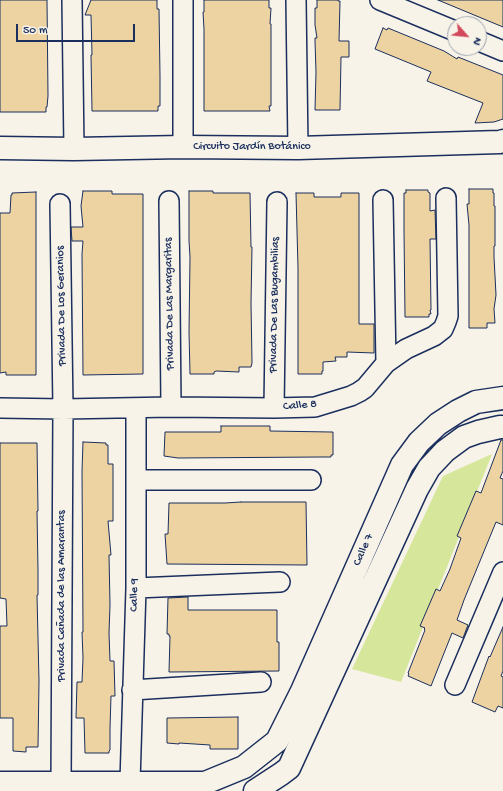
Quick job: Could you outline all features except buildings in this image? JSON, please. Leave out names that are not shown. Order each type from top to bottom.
[{"type":"main road","name":"Circuito Jardín Botánico","points":[[0,148],[298,148],[503,141]]},
{"type":"main road","name":"Calle 7","points":[[130,782],[205,783],[244,767],[277,741],[302,691],[402,465],[419,442],[438,424],[458,411],[476,402],[503,398]]},
{"type":"main road","name":"Calle 7","points":[[287,791],[289,768],[417,489],[429,468],[445,451],[464,437],[478,432],[503,427]]},
{"type":"main road","points":[[255,791],[289,768],[269,747]]},
{"type":"main road","points":[[0,783],[32,787],[61,783],[130,782]]},
{"type":"street","points":[[72,0],[74,149]]},
{"type":"street","points":[[183,0],[183,147]]},
{"type":"street","points":[[296,0],[298,148]]},
{"type":"street","points":[[380,0],[447,28]]},
{"type":"street","points":[[487,44],[503,50]]},
{"type":"street","name":"Calle 8","points":[[0,408],[315,407],[351,396],[365,388],[386,363],[406,349],[434,336],[443,329],[448,316],[446,198]]},
{"type":"street","points":[[383,200],[386,363]]},
{"type":"street","name":"Privada De Las Margaritas","points":[[169,201],[171,407]]},
{"type":"street","name":"Privada De Las Bugambilias","points":[[274,408],[277,202]]},
{"type":"street","name":"Privada De Los Geranios","points":[[60,204],[63,409]]},
{"type":"street","name":"Calle 9","points":[[130,782],[136,588],[136,408]]},
{"type":"street","name":"Privada Cañada de las Amarantas","points":[[61,783],[63,409]]},
{"type":"street","points":[[136,480],[311,480]]},
{"type":"street","points":[[455,685],[503,572]]},
{"type":"street","points":[[136,588],[280,582]]},
{"type":"street","points":[[132,690],[261,682]]},
{"type":"green space","points":[[492,454],[401,682],[352,669],[443,476]]}]
